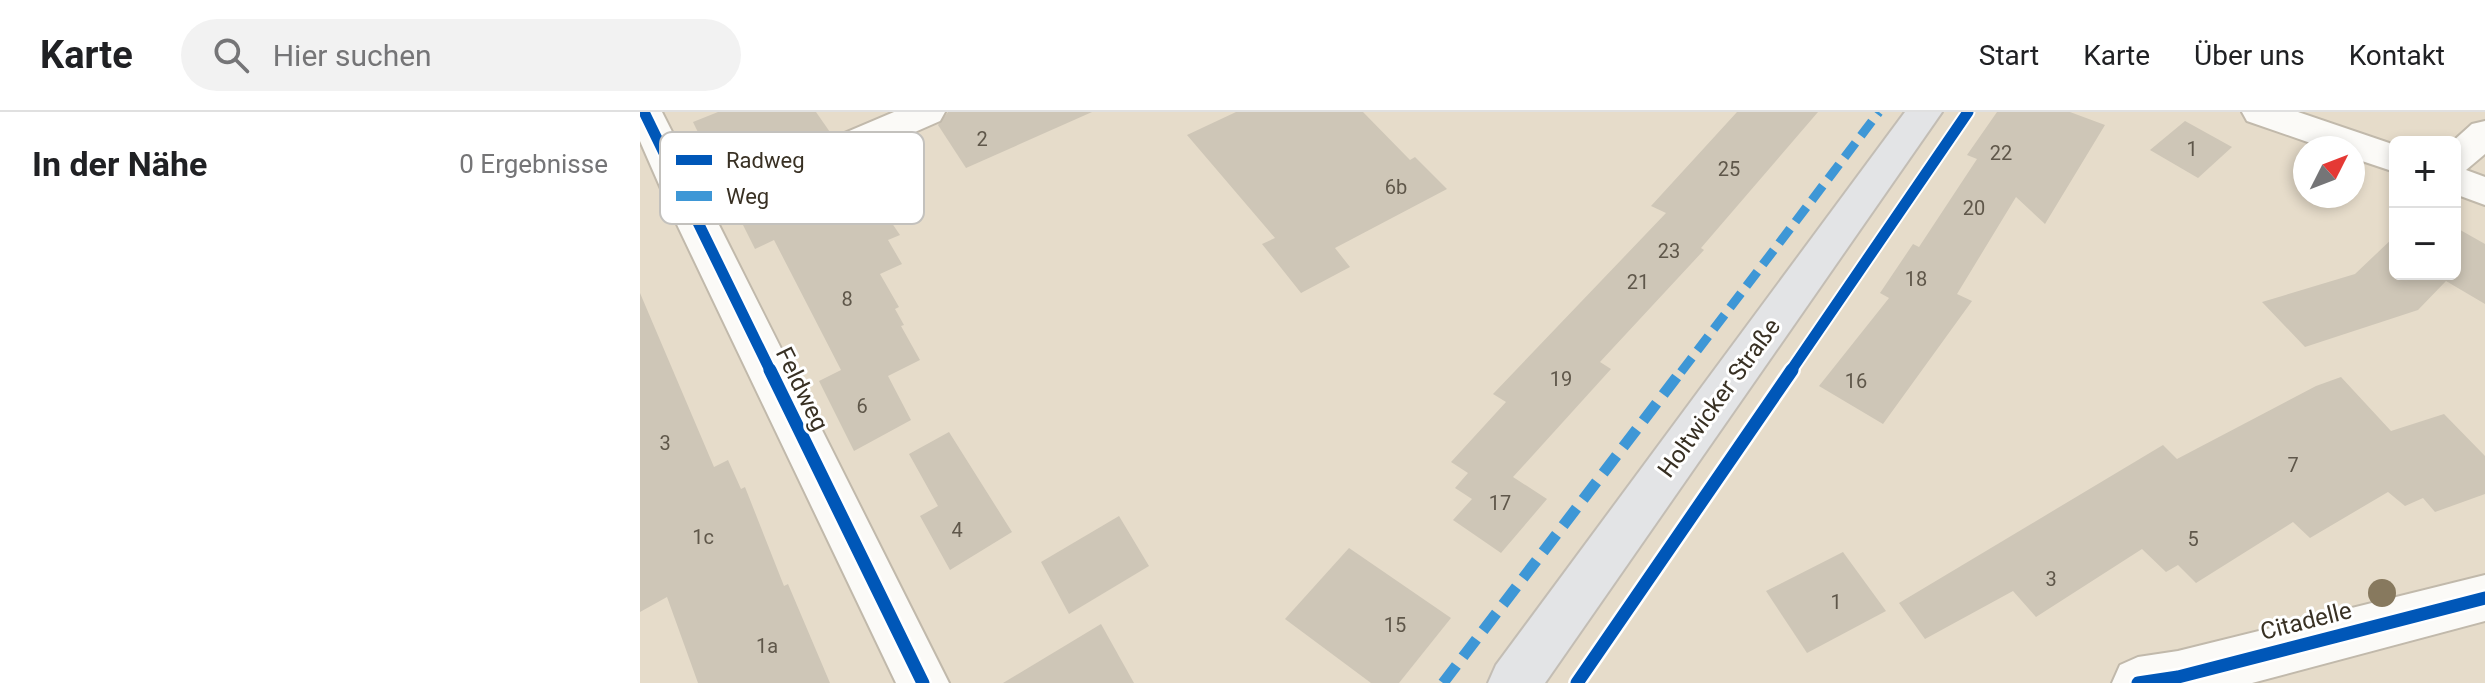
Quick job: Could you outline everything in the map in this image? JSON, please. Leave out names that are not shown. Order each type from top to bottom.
[{"type":"main road","name":"Holtwicker Straße","points":[[1514,683],[1924,112]]},
{"type":"street","name":"Feldweg","points":[[644,112],[660,147]]},
{"type":"street","points":[[881,132],[927,112]]},
{"type":"street","points":[[2260,112],[2389,157]]},
{"type":"street","points":[[2461,155],[2485,133]]},
{"type":"street","points":[[2461,182],[2485,191]]},
{"type":"street","name":"Feldweg","points":[[696,224],[923,683]]},
{"type":"street","name":"Citadelle","points":[[2138,683],[2178,677],[2485,598]]},
{"type":"building","points":[[718,112],[816,112],[830,132],[698,132],[693,122]]},
{"type":"building","points":[[948,112],[1092,112],[966,168],[938,125]]},
{"type":"building","points":[[1236,112],[1363,112],[1410,160],[1415,157],[1447,189],[1335,248],[1350,267],[1301,293],[1262,244],[1275,238],[1187,135]]},
{"type":"building","points":[[1737,112],[1818,112],[1701,248],[1704,250],[1600,362],[1611,369],[1513,477],[1547,499],[1501,553],[1453,520],[1472,499],[1455,488],[1468,473],[1451,462],[1506,402],[1493,394],[1666,213],[1651,206]]},
{"type":"building","points":[[1997,112],[2070,112],[2105,125],[2045,224],[2016,197],[1957,294],[1972,301],[1883,424],[1819,386],[1889,298],[1880,293],[1913,244],[1919,247],[1977,159],[1967,155]]},
{"type":"building","points":[[2185,121],[2232,147],[2198,178],[2150,150]]},
{"type":"building","points":[[742,224],[893,224],[900,235],[888,240],[902,264],[880,274],[899,307],[895,309],[904,325],[901,326],[920,360],[888,376],[911,420],[854,451],[819,381],[841,370],[774,240],[755,249]]},
{"type":"building","points":[[2461,230],[2485,244],[2485,304],[2446,281],[2418,310],[2305,347],[2262,302],[2355,274],[2389,242],[2389,280],[2461,280]]},
{"type":"building","points":[[640,293],[714,467],[728,460],[741,489],[745,487],[784,586],[788,584],[830,683],[698,683],[667,597],[640,612]]},
{"type":"building","points":[[2341,377],[2391,431],[2444,414],[2485,456],[2485,494],[2435,512],[2423,498],[2405,506],[2388,492],[2310,538],[2293,522],[2196,583],[2178,565],[2166,572],[2142,549],[2036,617],[2013,591],[1925,639],[1899,603],[2163,445],[2177,459],[2316,386]]},
{"type":"building","points":[[949,432],[1012,532],[950,570],[920,516],[938,506],[909,454]]},
{"type":"building","points":[[1119,516],[1149,566],[1069,614],[1041,562]]},
{"type":"building","points":[[1349,548],[1451,618],[1399,683],[1371,683],[1285,619]]},
{"type":"building","points":[[1843,552],[1886,611],[1807,653],[1766,591]]},
{"type":"building","points":[[1101,624],[1134,683],[1003,683]]},
{"type":"marked path","points":[[1443,683],[1879,112]]},
{"type":"cycle path","points":[[644,112],[660,145]]},
{"type":"cycle path","points":[[1577,683],[1968,112]]},
{"type":"cycle path","points":[[699,224],[923,683]]},
{"type":"cycle path","points":[[2138,683],[2178,677],[2485,598]]}]
